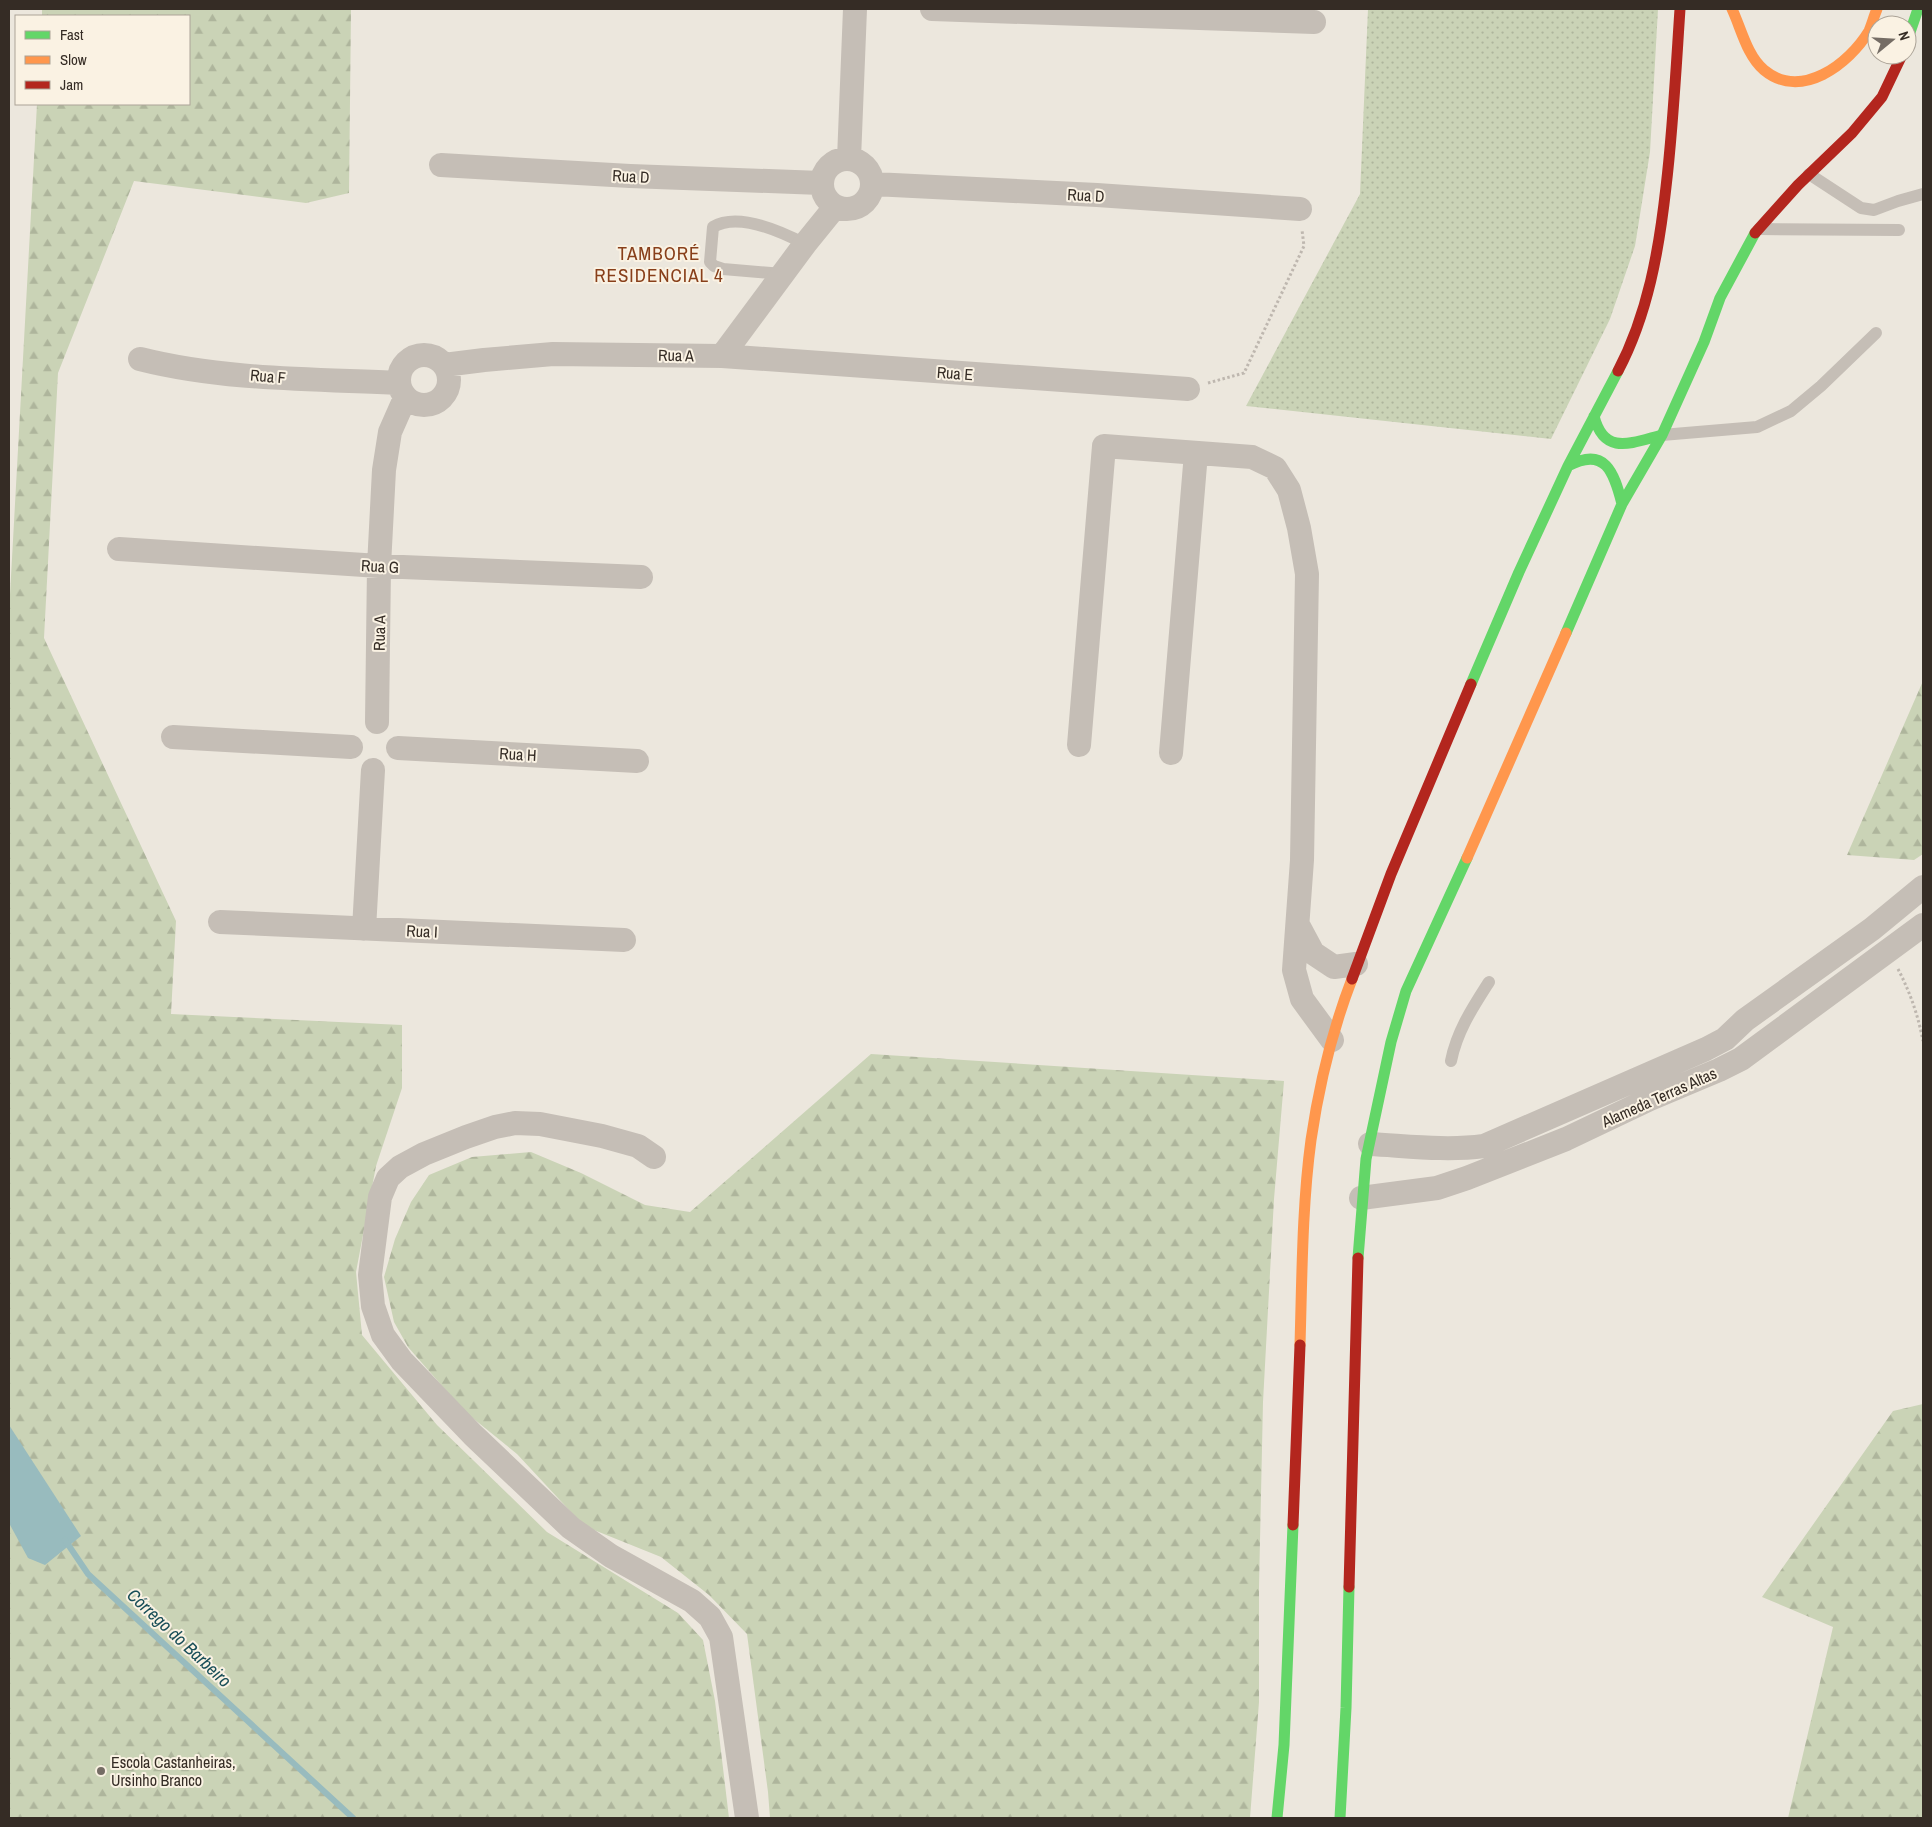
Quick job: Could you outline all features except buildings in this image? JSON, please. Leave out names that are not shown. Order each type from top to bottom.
[{"type":"main road","points":[[1277,1818],[1284,1745],[1294,1529],[1304,1230],[1311,1141],[1321,1087],[1337,1018],[1391,874],[1519,572],[1568,466],[1625,358],[1643,308],[1661,236],[1672,138],[1680,9]]},
{"type":"main road","points":[[1732,9],[1749,49],[1762,69],[1775,79],[1791,83],[1818,78],[1836,67],[1851,54],[1868,31],[1877,9]]},
{"type":"main road","points":[[1340,1818],[1346,1708],[1358,1239],[1361,1198],[1391,1042],[1406,991],[1495,797],[1622,504],[1662,435],[1704,342],[1720,298],[1743,253],[1757,229],[1809,174],[1852,134],[1882,97],[1897,65]]},
{"type":"main road","points":[[1594,416],[1600,437],[1613,443],[1631,443],[1662,435]]},
{"type":"main road","points":[[1568,466],[1583,458],[1597,459],[1609,468],[1617,482],[1622,504]]},
{"type":"street","points":[[849,159],[855,9]]},
{"type":"street","points":[[932,9],[1314,22]]},
{"type":"street","points":[[842,159],[849,159],[863,164],[868,170],[873,184],[868,199],[863,204],[849,210],[835,207],[825,197],[821,183],[830,165],[842,159]]},
{"type":"street","name":"Rua D","points":[[440,166],[630,176],[821,183]]},
{"type":"street","name":"Rua D","points":[[873,184],[1097,195],[1300,208]]},
{"type":"street","points":[[722,356],[804,244],[835,207]]},
{"type":"street","points":[[423,354],[431,355],[444,365],[449,381],[443,397],[429,405],[412,402],[402,390],[402,367],[408,360],[423,354]]},
{"type":"street","name":"Rua A","points":[[444,365],[553,354],[722,356]]},
{"type":"street","name":"Rua E","points":[[722,356],[1188,389]]},
{"type":"street","name":"Rua F","points":[[140,359],[175,368],[402,390]]},
{"type":"street","name":"Rua A","points":[[378,722],[379,566],[384,470],[390,432],[402,390]]},
{"type":"street","points":[[1079,745],[1104,446],[1252,457],[1275,468],[1289,490],[1308,574],[1302,860],[1294,970],[1302,999],[1332,1040]]},
{"type":"street","points":[[1171,753],[1196,452]]},
{"type":"street","name":"Rua G","points":[[119,549],[379,566],[641,577]]},
{"type":"street","points":[[371,722],[378,722],[384,724],[395,734],[398,748],[397,755],[388,766],[373,770],[361,765],[356,760],[351,748],[351,740],[358,728],[371,722]]},
{"type":"street","points":[[173,737],[351,748]]},
{"type":"street","name":"Rua H","points":[[398,748],[637,761]]},
{"type":"street","points":[[364,929],[373,770]]},
{"type":"street","name":"Alameda Terras Altas","points":[[1370,1144],[1435,1148],[1484,1146],[1725,1039],[1745,1020],[1872,929],[1923,888]]},
{"type":"street","name":"Rua I","points":[[220,922],[624,940]]},
{"type":"street","points":[[1298,925],[1313,953],[1334,967],[1356,964]]},
{"type":"street","name":"Alameda Terras Altas","points":[[1361,1198],[1437,1188],[1467,1178],[1566,1139],[1650,1099],[1719,1070],[1741,1059],[1923,925]]},
{"type":"street","points":[[654,1157],[638,1146],[602,1136],[540,1124],[515,1123],[495,1127],[424,1154],[400,1167],[388,1178],[380,1197],[370,1275],[373,1306],[383,1335],[402,1361],[473,1434],[571,1528],[611,1556],[692,1601],[710,1617],[721,1637],[748,1818]]},
{"type":"street","points":[[1467,1178],[1484,1146]]},
{"type":"lane","points":[[1809,174],[1861,208],[1874,210],[1923,194]]},
{"type":"lane","points":[[783,274],[722,269],[714,266],[710,262],[713,227],[727,222],[752,224],[773,229],[804,244]]},
{"type":"lane","points":[[1757,229],[1899,230]]},
{"type":"lane","points":[[1662,435],[1757,427],[1790,411],[1821,386],[1876,333]]},
{"type":"lane","points":[[1451,1061],[1454,1044],[1465,1020],[1488,982]]},
{"type":"path","points":[[1188,389],[1244,373],[1304,246],[1300,208]]},
{"type":"path","points":[[1888,950],[1908,989],[1920,1021],[1923,1041]]},
{"type":"green space","points":[[42,9],[351,9],[349,193],[306,203],[134,181],[58,373],[44,638],[176,921],[171,1014],[402,1025],[402,1088],[376,1166],[356,1272],[362,1335],[437,1425],[547,1532],[678,1613],[703,1640],[715,1701],[729,1818],[9,1818],[9,613],[37,105],[190,105],[190,15],[42,15]]},
{"type":"green space","points":[[1368,9],[1658,9],[1650,152],[1635,246],[1610,319],[1551,439],[1246,406],[1360,194]]},
{"type":"green space","points":[[1923,681],[1923,854],[1914,860],[1847,855]]},
{"type":"green space","points":[[871,1054],[1284,1081],[1274,1199],[1263,1402],[1259,1587],[1259,1702],[1250,1818],[770,1818],[747,1634],[709,1595],[661,1557],[584,1526],[517,1454],[464,1411],[408,1347],[394,1322],[384,1277],[395,1239],[411,1202],[429,1175],[472,1157],[531,1152],[581,1173],[645,1205],[690,1212]]},
{"type":"green space","points":[[1923,1404],[1923,1818],[1788,1818],[1833,1627],[1762,1597],[1893,1411]]},
{"type":"water","points":[[9,1425],[81,1536],[45,1565],[28,1558],[9,1523]]},
{"type":"waterway","name":"Córrego do Barbeiro","points":[[65,1540],[88,1574],[353,1818]]},
{"type":"traffic: fast","points":[[1916,15],[1918,9]]},
{"type":"traffic: fast","points":[[1566,633],[1622,504],[1662,435],[1704,342],[1720,298],[1755,233]]},
{"type":"traffic: fast","points":[[1471,684],[1519,572],[1568,466],[1618,371]]},
{"type":"traffic: fast","points":[[1594,416],[1604,437],[1612,442],[1629,443],[1662,435]]},
{"type":"traffic: fast","points":[[1568,466],[1591,459],[1599,461],[1611,473],[1622,504]]},
{"type":"traffic: fast","points":[[1358,1258],[1366,1159],[1391,1042],[1406,991],[1467,858]]},
{"type":"traffic: fast","points":[[1277,1818],[1284,1745],[1293,1525]]},
{"type":"traffic: fast","points":[[1340,1818],[1346,1708],[1349,1587]]},
{"type":"traffic: slow","points":[[1732,9],[1749,50],[1758,64],[1778,79],[1793,82],[1808,80],[1837,66],[1869,31],[1877,9]]},
{"type":"traffic: slow","points":[[1467,858],[1566,633]]},
{"type":"traffic: slow","points":[[1300,1345],[1304,1216],[1311,1140],[1327,1058],[1338,1018],[1352,979]]},
{"type":"traffic: jam","points":[[1618,371],[1645,304],[1656,258],[1671,143],[1680,9]]},
{"type":"traffic: jam","points":[[1755,233],[1798,185],[1852,133],[1882,97],[1897,65]]},
{"type":"traffic: jam","points":[[1352,979],[1391,874],[1471,684]]},
{"type":"traffic: jam","points":[[1349,1587],[1358,1258]]},
{"type":"traffic: jam","points":[[1293,1525],[1300,1345]]},
{"type":"place","name":"Escola Castanheiras, Ursinho Branco","points":[[101,1771]]},
{"type":"district","name":"TAMBORÉ RESIDENCIAL 4","points":[[659,264]]}]
